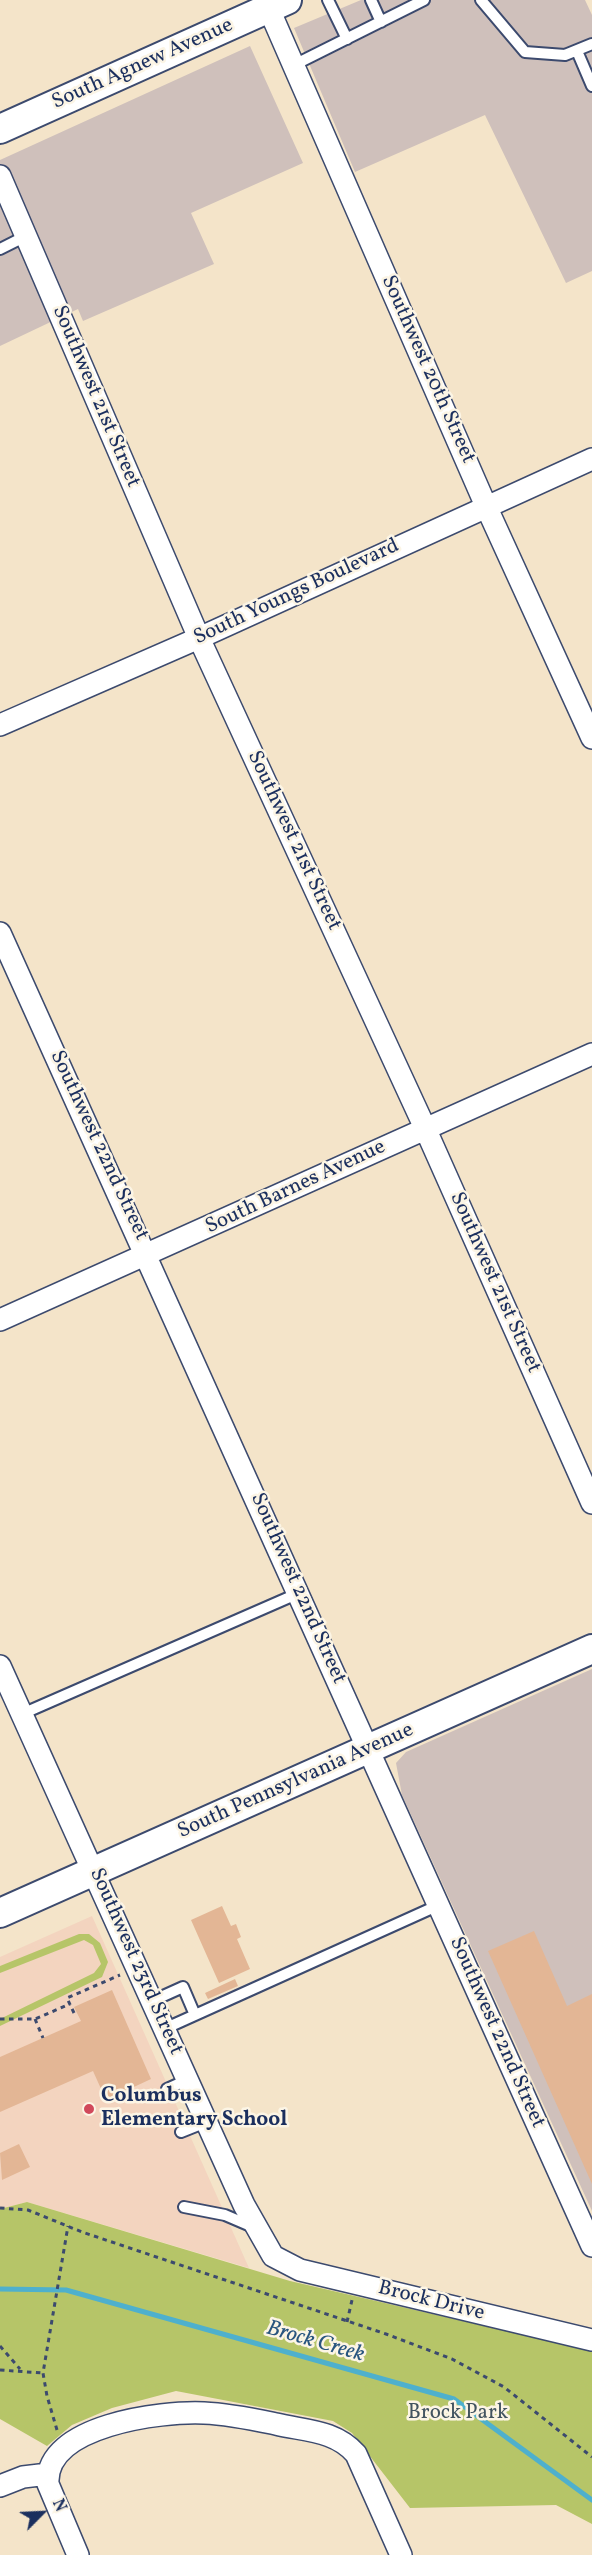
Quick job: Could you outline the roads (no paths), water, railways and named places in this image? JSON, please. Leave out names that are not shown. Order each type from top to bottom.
[{"type":"main road","name":"South Agnew Avenue","points":[[0,129],[274,3]]},
{"type":"main road","name":"South Pennsylvania Avenue","points":[[0,1913],[592,1649]]},
{"type":"street","name":"Southwest 20th Street","points":[[274,3],[294,65],[486,506],[592,738]]},
{"type":"street","name":"Southwest 21st Street","points":[[0,176],[199,638],[425,1128],[592,1503]]},
{"type":"street","name":"South Youngs Boulevard","points":[[0,725],[199,638],[592,459]]},
{"type":"street","name":"Southwest 22nd Street","points":[[0,933],[148,1256],[592,2246]]},
{"type":"street","name":"South Barnes Avenue","points":[[0,1320],[148,1256],[592,1054]]},
{"type":"street","name":"Southwest 23rd Street","points":[[0,1666],[255,2228],[273,2256]]},
{"type":"street","name":"Brock Drive","points":[[273,2256],[300,2270],[592,2340]]},
{"type":"street","points":[[78,2555],[53,2499],[48,2474],[56,2457],[90,2433],[122,2422],[148,2415],[193,2412],[250,2417],[321,2433],[345,2443],[358,2460],[401,2555]]},
{"type":"street","points":[[0,2486],[23,2477],[48,2474]]},
{"type":"lane","points":[[328,0],[347,39]]},
{"type":"lane","points":[[371,0],[381,21]]},
{"type":"lane","points":[[294,65],[424,0]]},
{"type":"lane","points":[[481,0],[525,52],[565,55],[592,44]]},
{"type":"lane","points":[[577,51],[592,86]]},
{"type":"lane","points":[[0,249],[26,236]]},
{"type":"lane","points":[[22,1714],[299,1593]]},
{"type":"lane","points":[[164,2029],[363,1945],[392,1922],[439,1905]]},
{"type":"lane","points":[[152,2001],[183,1987],[195,2015]]},
{"type":"lane","points":[[167,2089],[187,2080]]},
{"type":"lane","points":[[181,2132],[206,2122]]},
{"type":"lane","points":[[184,2207],[225,2214],[255,2228]]},
{"type":"waterway","name":"Brock Creek","points":[[0,2289],[66,2290],[454,2399],[592,2500]]},
{"type":"place","name":"Columbus Elementary School","points":[[89,2109]]},
{"type":"park label","name":"Brock Park","points":[[458,2414]]}]
